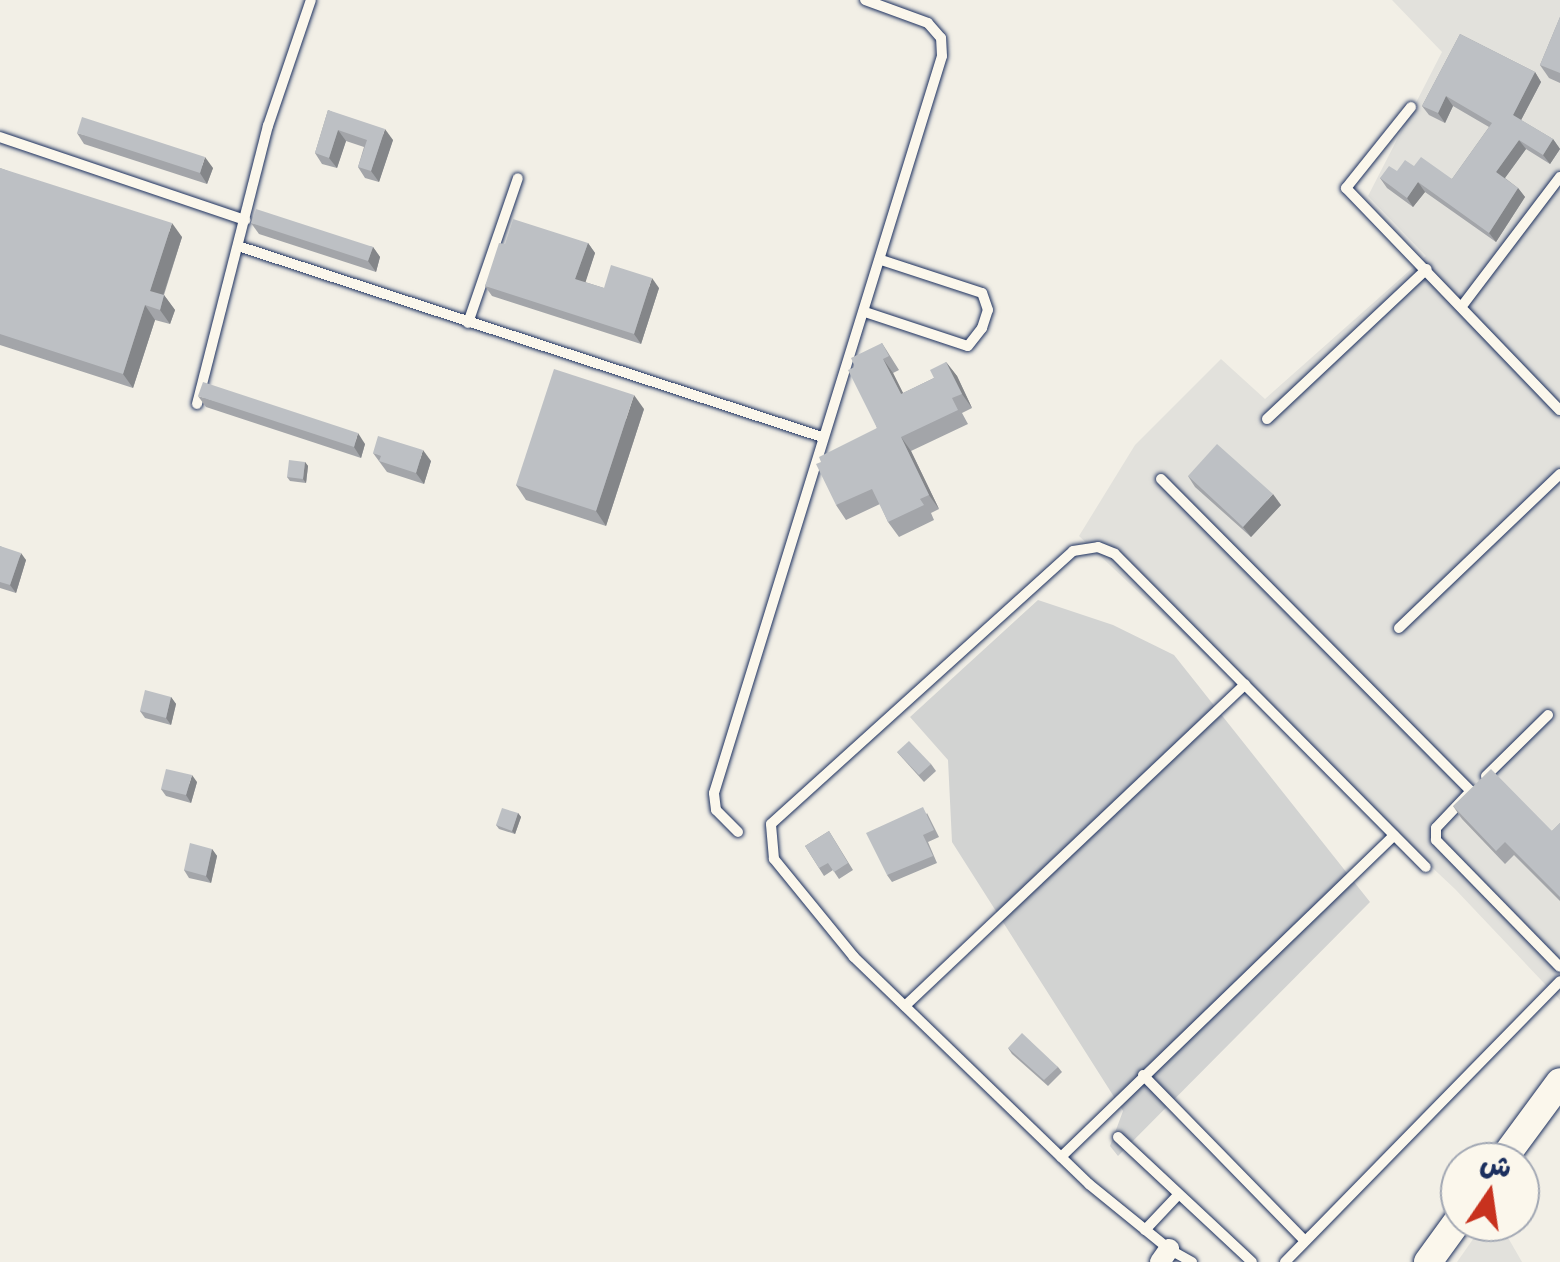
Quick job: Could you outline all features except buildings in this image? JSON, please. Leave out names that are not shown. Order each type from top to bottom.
[{"type":"street","points":[[1516,1142],[1560,1082]]},
{"type":"lane","points":[[197,404],[268,126],[311,0]]},
{"type":"lane","points":[[738,832],[718,814],[714,794],[822,438],[881,260],[943,43],[928,22],[866,0]]},
{"type":"lane","points":[[1411,107],[1346,188],[1560,410]]},
{"type":"lane","points":[[0,138],[245,220]]},
{"type":"lane","points":[[1462,306],[1560,177]]},
{"type":"lane","points":[[468,323],[518,178]]},
{"type":"lane","points":[[238,246],[822,438]]},
{"type":"lane","points":[[864,312],[968,346],[988,310],[982,294],[881,260]]},
{"type":"lane","points":[[1267,419],[1428,270]]},
{"type":"lane","points":[[1398,628],[1560,474]]},
{"type":"lane","points":[[1161,478],[1470,790]]},
{"type":"lane","points":[[1192,1262],[1164,1256],[1145,1230],[1061,1157],[854,957],[774,858],[772,824],[1073,550],[1084,547],[1115,554],[1426,867]]},
{"type":"lane","points":[[905,1006],[1244,684]]},
{"type":"lane","points":[[1548,715],[1470,790],[1436,828],[1436,840],[1560,967]]},
{"type":"lane","points":[[1061,1157],[1394,835]]},
{"type":"lane","points":[[1285,1262],[1560,981]]},
{"type":"lane","points":[[1143,1075],[1305,1242]]},
{"type":"lane","points":[[1118,1137],[1252,1262]]},
{"type":"lane","points":[[1145,1230],[1178,1195]]},
{"type":"shaded area","points":[[1392,0],[1560,0],[1560,1000],[1455,889],[1079,536],[1135,445],[1221,359],[1265,399],[1426,256],[1368,196],[1442,52]]},
{"type":"shaded area","points":[[1038,600],[1113,625],[1174,655],[1370,902],[1118,1156],[1110,1146],[1123,1111],[952,842],[948,760],[910,717]]},
{"type":"shaded area","points":[[1471,1242],[1510,1242],[1522,1262],[1457,1262]]}]
